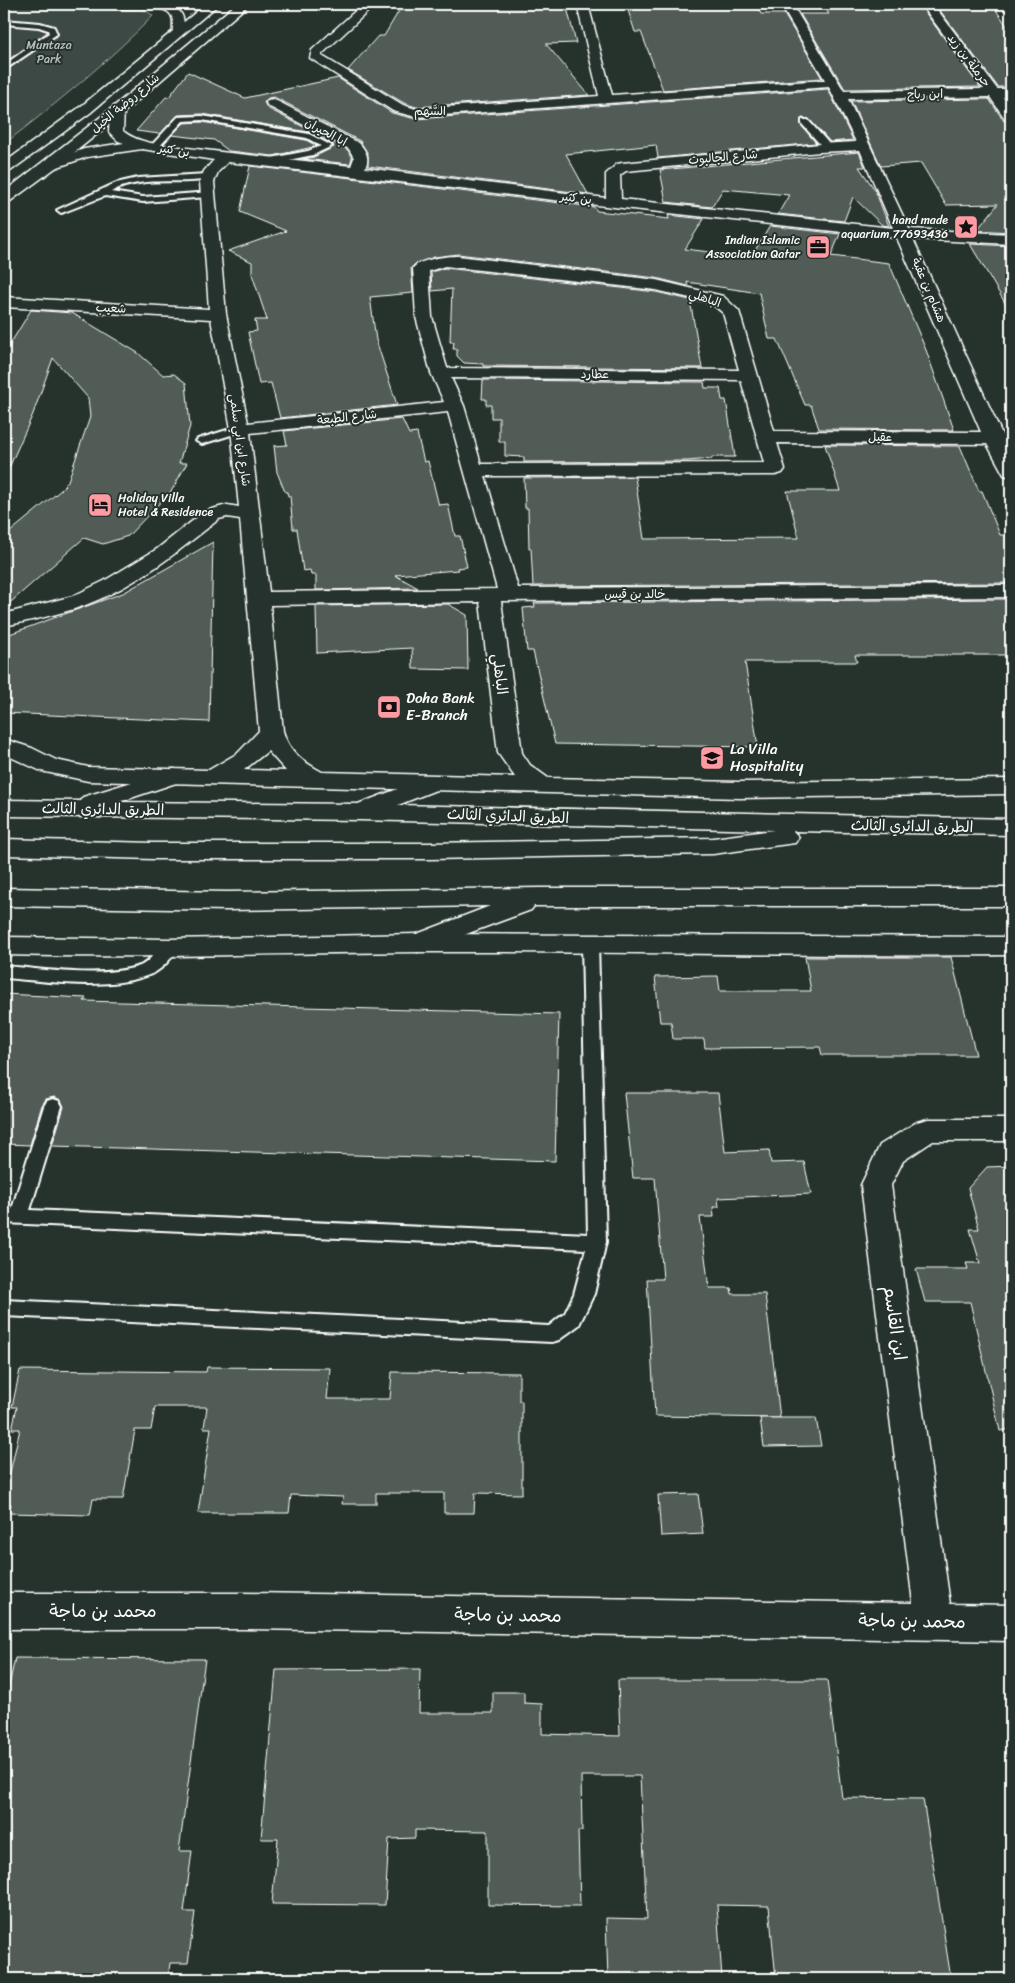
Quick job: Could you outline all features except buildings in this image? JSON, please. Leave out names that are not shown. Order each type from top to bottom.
[{"type":"main road","points":[[112,4],[161,6],[170,9],[176,13],[179,20],[178,32]]},
{"type":"main road","name":"شارع روضة الخيل","points":[[4,169],[85,110],[213,4]]},
{"type":"main road","name":"شارع روضة الخيل","points":[[4,199],[50,166],[242,4]]},
{"type":"main road","name":"السَّهم","points":[[370,4],[316,56],[319,60],[398,108],[416,113],[606,98],[836,89]]},
{"type":"main road","points":[[578,4],[583,8],[606,98]]},
{"type":"main road","name":"هشام بن عقبة","points":[[786,4],[836,89],[865,146],[993,438],[1011,471]]},
{"type":"main road","name":"حرملة بن زيد","points":[[927,4],[1011,116]]},
{"type":"main road","name":"ابن رباح","points":[[836,89],[1011,93]]},
{"type":"main road","name":"ابا الحيران","points":[[273,103],[354,146],[362,158],[355,171]]},
{"type":"main road","name":"بن كثير","points":[[117,111],[116,132],[123,138],[148,146],[225,158],[355,171],[614,203],[904,234],[1011,239]]},
{"type":"main road","name":"بن كثير","points":[[50,166],[84,153],[148,146]]},
{"type":"main road","name":"شارع الجالبوت","points":[[614,203],[613,174],[622,167],[865,146]]},
{"type":"main road","points":[[208,185],[212,169],[225,158]]},
{"type":"main road","name":"شارع ابن ابي سلمى","points":[[208,185],[218,314],[240,428],[271,730],[277,749],[283,757],[302,772],[314,778]]},
{"type":"main road","name":"الباهلي","points":[[472,470],[775,469],[731,311],[717,299],[656,285],[458,261],[438,262],[421,268],[424,317],[440,373],[455,406],[472,470],[500,595],[510,753],[520,770],[542,785]]},
{"type":"main road","name":"شعيب","points":[[4,302],[218,314]]},
{"type":"main road","name":"عطارد","points":[[440,373],[750,375]]},
{"type":"main road","name":"شارع الطبعة","points":[[240,428],[455,406]]},
{"type":"main road","name":"عقيل","points":[[767,437],[993,438]]},
{"type":"main road","points":[[4,620],[80,600],[111,585],[164,553],[212,515],[227,511],[249,514]]},
{"type":"main road","name":"خالد بن قيس","points":[[259,599],[1011,591]]},
{"type":"main road","points":[[213,777],[245,760],[260,746],[271,730]]},
{"type":"main road","name":"الطريق الدائري الثالث","points":[[4,746],[24,753],[49,766],[88,774],[314,778],[432,783],[485,782],[740,790],[1011,787]]},
{"type":"main road","points":[[485,782],[501,769],[510,753]]},
{"type":"main road","points":[[68,809],[174,776]]},
{"type":"main road","points":[[359,812],[432,783]]},
{"type":"main road","name":"الطريق الدائري الثالث","points":[[4,808],[359,812],[1011,827]]},
{"type":"main road","points":[[4,847],[152,851],[428,851],[713,846],[872,825]]},
{"type":"main road","points":[[4,897],[227,901],[540,897],[1011,897]]},
{"type":"main road","points":[[418,943],[540,897]]},
{"type":"main road","points":[[4,946],[170,948],[418,943],[590,943],[1011,946]]},
{"type":"main road","name":"ابن القاسم","points":[[934,1621],[876,1185],[891,1153],[928,1130],[1011,1130]]},
{"type":"main road","name":"محمد بن ماجة","points":[[4,1611],[242,1611],[1011,1623]]},
{"type":"lane","points":[[4,22],[40,25],[50,29],[53,34],[4,68]]},
{"type":"lane","points":[[148,146],[186,117],[309,136],[328,146],[310,153],[264,162]]},
{"type":"lane","points":[[805,122],[828,148]]},
{"type":"lane","points":[[61,210],[104,193],[116,186],[138,181],[208,185]]},
{"type":"lane","points":[[104,193],[116,197],[136,199],[208,185]]},
{"type":"lane","points":[[202,441],[240,428]]},
{"type":"lane","points":[[4,1308],[552,1334],[572,1318],[584,1294],[597,1242],[590,943]]},
{"type":"lane","points":[[4,972],[93,976],[129,975],[149,969],[170,948]]},
{"type":"lane","points":[[53,1106],[11,1216],[597,1242]]},
{"type":"green space","name":"Muntaza Park","points":[[4,4],[132,7],[141,9],[153,16],[80,83],[4,144]]},
{"type":"place","name":"hand made aquarium 77693436","points":[[966,227]]},
{"type":"place","name":"Indian Islamic Association Qatar","points":[[818,247]]},
{"type":"place","name":"Holiday Villa Hotel & Residence","points":[[100,505]]},
{"type":"place","name":"Doha Bank E-Branch","points":[[389,707]]},
{"type":"place","name":"La Villa Hospitality","points":[[712,758]]}]
